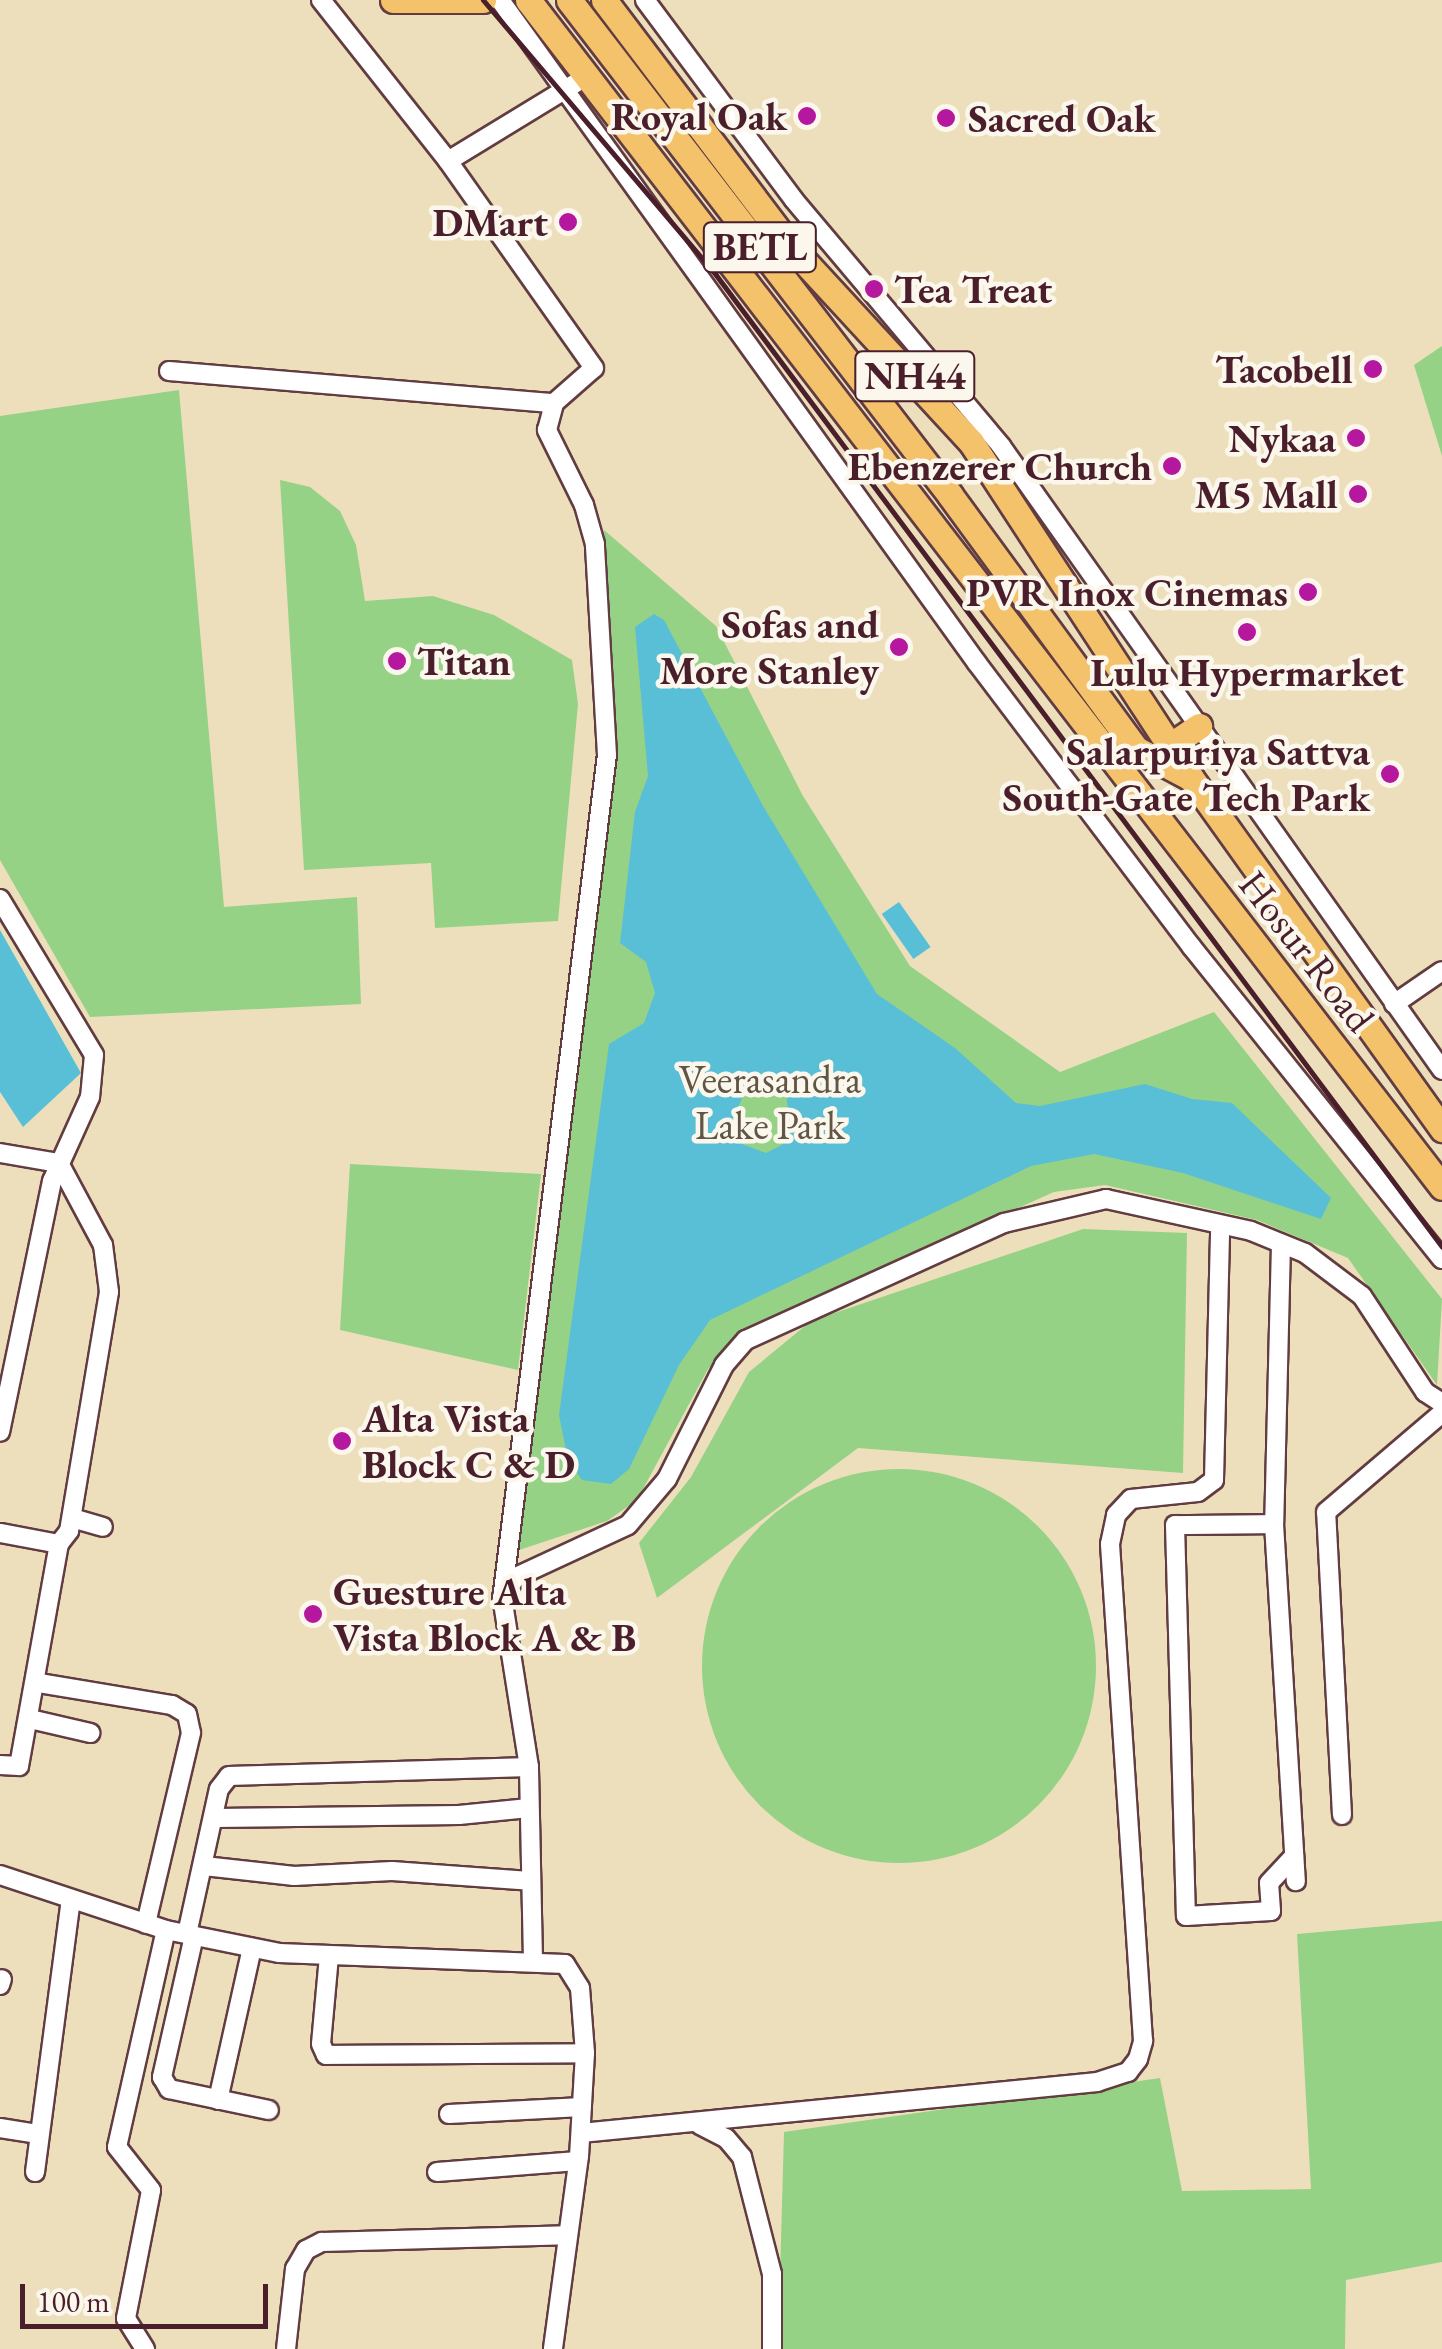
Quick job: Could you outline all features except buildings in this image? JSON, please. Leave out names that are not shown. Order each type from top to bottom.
[{"type":"highway","points":[[394,0],[483,0]]},
{"type":"highway","name":"Hosur Road","points":[[528,0],[578,82],[1442,1187]]},
{"type":"highway","name":"BETL","points":[[570,0],[950,494],[1136,750],[1191,778]]},
{"type":"highway","name":"Hosur Road","points":[[604,0],[790,247],[971,442],[1191,778],[1364,1027],[1442,1129]]},
{"type":"highway","points":[[1170,745],[1199,726]]},
{"type":"highway","points":[[1334,1048],[1364,1027]]},
{"type":"street","points":[[321,0],[448,161],[594,368],[554,402],[547,430],[584,505],[595,544],[607,755],[502,1597],[529,1767],[533,1960]]},
{"type":"street","points":[[500,0],[578,82],[976,663],[1208,968],[1442,1259]]},
{"type":"street","points":[[646,0],[794,200],[1002,446],[1442,1070]]},
{"type":"street","points":[[448,161],[578,82]]},
{"type":"street","points":[[169,371],[554,402]]},
{"type":"street","points":[[0,899],[94,1054],[90,1096],[59,1163],[0,1432]]},
{"type":"street","points":[[1394,1004],[1442,972]]},
{"type":"street","points":[[0,1153],[59,1163]]},
{"type":"street","points":[[0,1765],[19,1766],[39,1683],[59,1544],[72,1518],[108,1267],[94,1223],[59,1163]]},
{"type":"street","points":[[502,1597],[516,1577],[628,1525],[668,1479],[724,1364],[746,1340],[780,1320],[1004,1223],[1072,1202],[1106,1199],[1281,1244],[1362,1296],[1426,1392],[1442,1403]]},
{"type":"street","points":[[581,2134],[1098,2082],[1128,2072],[1138,2060],[1143,2042],[1110,1544],[1116,1515],[1131,1500],[1198,1492],[1214,1480],[1220,1226]]},
{"type":"street","points":[[1281,1244],[1274,1524],[1296,1881]]},
{"type":"street","points":[[1342,1815],[1326,1512],[1442,1413]]},
{"type":"street","points":[[72,1518],[103,1527]]},
{"type":"street","points":[[1274,1524],[1176,1525],[1186,1916],[1271,1911],[1270,1883],[1294,1856]]},
{"type":"street","points":[[0,1532],[59,1544]]},
{"type":"street","points":[[39,1683],[172,1704],[187,1714],[191,1733],[146,1924]]},
{"type":"street","points":[[30,1719],[90,1733]]},
{"type":"street","points":[[269,2110],[169,2089],[162,2077],[222,1781],[245,1771],[529,1767]]},
{"type":"street","points":[[216,1818],[459,1815],[530,1808]]},
{"type":"street","points":[[204,1866],[294,1876],[392,1871],[530,1881]]},
{"type":"street","points":[[0,1875],[166,1930],[252,1948],[329,1956],[565,1964],[580,1988],[585,2054],[581,2134],[553,2349]]},
{"type":"street","points":[[35,2172],[72,1900]]},
{"type":"street","points":[[145,2349],[126,2318],[151,2190],[117,2147],[166,1930]]},
{"type":"street","points":[[218,2100],[252,1948]]},
{"type":"street","points":[[329,1956],[321,2044],[326,2055],[585,2054]]},
{"type":"street","points":[[449,2114],[582,2108]]},
{"type":"street","points":[[699,2125],[726,2138],[742,2157],[772,2274],[772,2349]]},
{"type":"street","points":[[0,2128],[39,2134]]},
{"type":"street","points":[[437,2172],[578,2161]]},
{"type":"street","points":[[286,2349],[296,2269],[306,2250],[322,2242],[566,2235]]},
{"type":"green space","points":[[1442,346],[1442,456],[1414,365]]},
{"type":"green space","points":[[179,390],[224,907],[357,897],[361,1004],[90,1017],[0,860],[0,416]]},
{"type":"green space","points":[[280,480],[310,487],[340,511],[356,545],[365,601],[433,596],[494,615],[572,660],[578,704],[558,921],[435,928],[431,863],[304,870]]},
{"type":"green space","name":"Veerasandra Lake Park","points":[[604,530],[716,626],[803,796],[910,966],[1060,1072],[1214,1012],[1442,1299],[1437,1385],[1348,1258],[1257,1220],[1105,1185],[1054,1192],[740,1333],[708,1369],[637,1500],[607,1521],[516,1551],[613,755]]},
{"type":"green space","points":[[350,1164],[541,1174],[518,1370],[340,1330]]},
{"type":"green space","points":[[1083,1229],[1187,1233],[1183,1473],[858,1448],[657,1598],[639,1543],[691,1477],[749,1372],[811,1321]]},
{"type":"green space","points":[[899,1469],[937,1473],[974,1484],[1008,1502],[1038,1527],[1063,1557],[1081,1591],[1092,1628],[1096,1666],[1092,1704],[1081,1741],[1063,1775],[1038,1805],[1008,1830],[974,1848],[937,1859],[899,1863],[861,1859],[824,1848],[790,1830],[760,1805],[735,1775],[717,1741],[706,1704],[702,1666],[706,1628],[717,1591],[735,1557],[760,1527],[790,1502],[824,1484],[861,1473]]},
{"type":"green space","points":[[1442,1921],[1442,2262],[1346,2280],[1345,2349],[778,2349],[784,2132],[1160,2078],[1182,2191],[1311,2189],[1297,1934]]},
{"type":"water","name":"Veerasandra Lake Park","points":[[654,614],[664,620],[763,806],[877,994],[955,1048],[1016,1103],[1040,1106],[1145,1084],[1192,1099],[1232,1103],[1331,1198],[1321,1219],[1183,1173],[1094,1154],[1031,1166],[710,1320],[679,1365],[629,1469],[611,1484],[582,1480],[568,1460],[559,1415],[609,1044],[644,1023],[655,993],[646,962],[620,943],[635,812],[648,776],[635,627]],"holes":[[[773,1074],[786,1091],[789,1122],[782,1145],[766,1153],[742,1144],[731,1123],[748,1085]]]},
{"type":"water","points":[[899,902],[931,947],[913,959],[882,914]]},
{"type":"water","points":[[0,930],[81,1073],[23,1127],[0,1092]]},
{"type":"railway","points":[[483,0],[716,275],[1442,1247]]},
{"type":"place","name":"Royal Oak","points":[[807,116]]},
{"type":"place","name":"Sacred Oak","points":[[946,118]]},
{"type":"place","name":"DMart","points":[[568,222]]},
{"type":"place","name":"Tea Treat","points":[[874,289]]},
{"type":"place","name":"Tacobell","points":[[1373,369]]},
{"type":"place","name":"Nykaa","points":[[1356,438]]},
{"type":"place","name":"Ebenzerer Church","points":[[1172,466]]},
{"type":"place","name":"M5 Mall","points":[[1358,494]]},
{"type":"place","name":"PVR Inox Cinemas","points":[[1308,592]]},
{"type":"place","name":"Lulu Hypermarket","points":[[1247,632]]},
{"type":"place","name":"Sofas and More Stanley","points":[[899,647]]},
{"type":"place","name":"Titan","points":[[397,661]]},
{"type":"place","name":"Salarpuriya Sattva South-Gate Tech Park","points":[[1390,774]]},
{"type":"place","name":"Alta Vista Block C & D","points":[[342,1441]]},
{"type":"place","name":"Guesture Alta Vista Block A & B","points":[[313,1614]]}]
